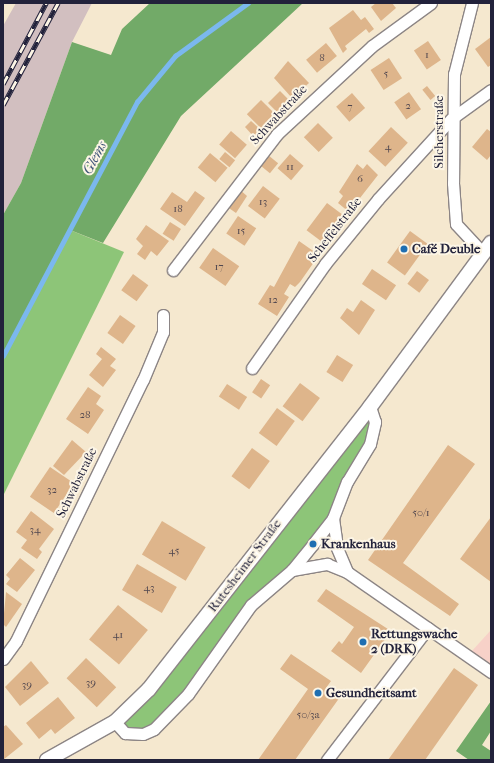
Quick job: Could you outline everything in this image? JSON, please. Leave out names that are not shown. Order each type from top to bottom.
[{"type":"street","name":"Schwabstraße","points":[[173,270],[277,134],[366,51],[431,3]]},
{"type":"street","name":"Silcherstraße","points":[[472,3],[454,74],[451,119],[456,224],[487,248]]},
{"type":"street","name":"Scheffelstraße","points":[[252,368],[349,232],[451,119],[491,90]]},
{"type":"street","name":"Rutesheimer Straße","points":[[47,760],[81,744],[115,722],[169,666],[313,476],[370,407],[487,248]]},
{"type":"street","name":"Schwabstraße","points":[[3,659],[16,641],[143,380],[163,332],[163,315]]},
{"type":"street","points":[[115,722],[125,733],[143,734],[154,730],[188,694],[252,605],[292,570],[333,518],[347,482],[370,444],[375,422],[370,407]]},
{"type":"street","points":[[333,518],[337,548],[347,572]]},
{"type":"street","points":[[292,570],[327,564],[347,572],[491,672]]},
{"type":"street","points":[[327,760],[428,628]]},
{"type":"shaded area","points":[[16,3],[92,3],[72,42],[21,183],[3,215],[3,26]]},
{"type":"shaded area","points":[[491,630],[491,666],[471,652]]},
{"type":"green space","points":[[150,3],[303,3],[181,116],[103,243],[70,230],[3,356],[3,215],[21,183],[72,42],[111,55],[122,29]]},
{"type":"green space","points":[[70,230],[124,252],[3,496],[3,356]]},
{"type":"green space","points":[[370,407],[370,444],[313,544],[251,605],[175,710],[135,734],[115,722]]},
{"type":"green space","points":[[491,701],[491,731],[482,745],[491,751],[491,760],[469,760],[456,751]]},
{"type":"building","points":[[376,3],[392,3],[396,8],[381,21],[371,7]]},
{"type":"building","points":[[353,10],[361,20],[365,17],[374,29],[369,33],[366,29],[345,46],[347,49],[343,53],[329,28]]},
{"type":"building","points":[[491,37],[491,65],[488,67],[475,49]]},
{"type":"building","points":[[428,41],[441,60],[427,70],[414,51]]},
{"type":"building","points":[[326,43],[337,56],[317,73],[306,60]]},
{"type":"building","points":[[389,58],[402,78],[384,90],[371,70]]},
{"type":"building","points":[[288,61],[309,83],[292,98],[274,78]]},
{"type":"building","points":[[427,86],[435,96],[431,100],[422,90]]},
{"type":"building","points":[[280,91],[289,100],[277,112],[268,103]]},
{"type":"building","points":[[409,92],[421,109],[406,120],[394,102]]},
{"type":"building","points":[[352,93],[365,108],[349,122],[336,107]]},
{"type":"building","points":[[261,100],[276,115],[262,129],[247,114]]},
{"type":"building","points":[[251,121],[261,130],[254,137],[245,127]]},
{"type":"building","points":[[318,123],[333,138],[319,152],[304,137]]},
{"type":"building","points":[[391,127],[408,143],[385,167],[368,151]]},
{"type":"building","points":[[487,129],[491,132],[491,155],[487,160],[472,147]]},
{"type":"building","points":[[231,131],[247,145],[235,158],[219,145]]},
{"type":"building","points":[[225,152],[235,160],[229,167],[219,159]]},
{"type":"building","points":[[210,153],[228,168],[215,182],[198,168]]},
{"type":"building","points":[[290,154],[304,166],[291,180],[278,168]]},
{"type":"building","points":[[268,155],[278,163],[270,173],[260,165]]},
{"type":"building","points":[[357,164],[363,169],[367,164],[378,175],[349,212],[338,203],[343,196],[339,192]]},
{"type":"building","points":[[263,186],[280,199],[265,219],[248,206]]},
{"type":"building","points":[[239,189],[247,196],[236,213],[226,206]]},
{"type":"building","points":[[195,191],[205,198],[185,226],[160,209],[172,192],[187,202]]},
{"type":"building","points":[[327,203],[347,218],[327,245],[307,230]]},
{"type":"building","points":[[238,216],[256,228],[244,246],[226,233]]},
{"type":"building","points":[[170,222],[181,229],[174,241],[163,234]]},
{"type":"building","points":[[146,225],[169,241],[157,256],[151,251],[145,260],[137,254],[143,246],[136,239]]},
{"type":"building","points":[[410,231],[428,244],[405,275],[387,263]]},
{"type":"building","points":[[299,241],[319,255],[295,287],[290,284],[284,294],[289,297],[277,316],[258,304],[270,285],[274,287]]},
{"type":"building","points":[[213,248],[239,266],[225,286],[199,268]]},
{"type":"building","points":[[372,269],[396,285],[386,300],[362,284]]},
{"type":"building","points":[[417,271],[429,280],[419,293],[407,284]]},
{"type":"building","points":[[133,274],[148,285],[137,301],[121,290]]},
{"type":"building","points":[[361,300],[375,310],[359,335],[340,318],[347,308],[353,312]]},
{"type":"building","points":[[120,315],[136,326],[123,344],[107,333]]},
{"type":"building","points":[[101,347],[116,359],[110,366],[116,370],[103,387],[89,375],[102,359],[96,354]]},
{"type":"building","points":[[337,355],[353,365],[343,382],[326,372]]},
{"type":"building","points":[[261,379],[270,385],[261,398],[252,392]]},
{"type":"building","points":[[300,383],[320,398],[303,421],[283,406]]},
{"type":"building","points":[[227,384],[247,397],[239,410],[219,397]]},
{"type":"building","points":[[88,387],[101,396],[96,404],[104,410],[88,434],[66,419]]},
{"type":"building","points":[[277,408],[295,421],[277,446],[259,433]]},
{"type":"building","points":[[72,440],[86,452],[64,475],[53,466]]},
{"type":"building","points":[[448,445],[475,464],[403,563],[459,604],[450,616],[368,560]]},
{"type":"building","points":[[252,448],[270,461],[249,489],[231,476]]},
{"type":"building","points":[[50,467],[74,483],[54,513],[30,497]]},
{"type":"building","points":[[31,511],[54,529],[39,549],[42,552],[37,559],[21,548],[27,540],[16,532]]},
{"type":"building","points":[[491,517],[491,582],[460,559]]},
{"type":"building","points":[[162,521],[206,547],[186,581],[142,554]]},
{"type":"building","points":[[20,558],[35,570],[17,592],[6,584],[10,579],[6,575]]},
{"type":"building","points":[[137,564],[177,587],[162,613],[122,590]]},
{"type":"building","name":"Rettungswache 2 (DRK)","points":[[326,589],[391,631],[361,673],[331,651],[339,641],[342,644],[354,627],[317,601]]},
{"type":"building","points":[[6,592],[22,604],[6,627],[3,624]]},
{"type":"building","points":[[118,605],[148,630],[119,665],[89,639]]},
{"type":"building","points":[[291,654],[331,681],[326,688],[340,697],[295,760],[258,760],[308,689],[280,669]]},
{"type":"building","points":[[86,658],[116,687],[97,707],[67,678]]},
{"type":"building","points":[[31,661],[49,683],[20,706],[5,687]]},
{"type":"building","points":[[454,668],[478,685],[425,760],[388,760]]},
{"type":"building","points":[[58,697],[75,718],[55,734],[51,729],[39,739],[26,723]]},
{"type":"building","points":[[6,725],[23,744],[3,760],[3,727]]},
{"type":"waterway","name":"Glems","points":[[3,356],[137,102],[175,56],[248,3]]},
{"type":"railway","points":[[3,84],[46,3]]},
{"type":"railway","points":[[3,105],[58,3]]},
{"type":"place","name":"Café Deuble","points":[[404,249]]},
{"type":"place","name":"Krankenhaus","points":[[313,544]]},
{"type":"place","name":"Rettungswache 2 (DRK)","points":[[363,642]]},
{"type":"place","name":"Gesundheitsamt","points":[[318,693]]}]
